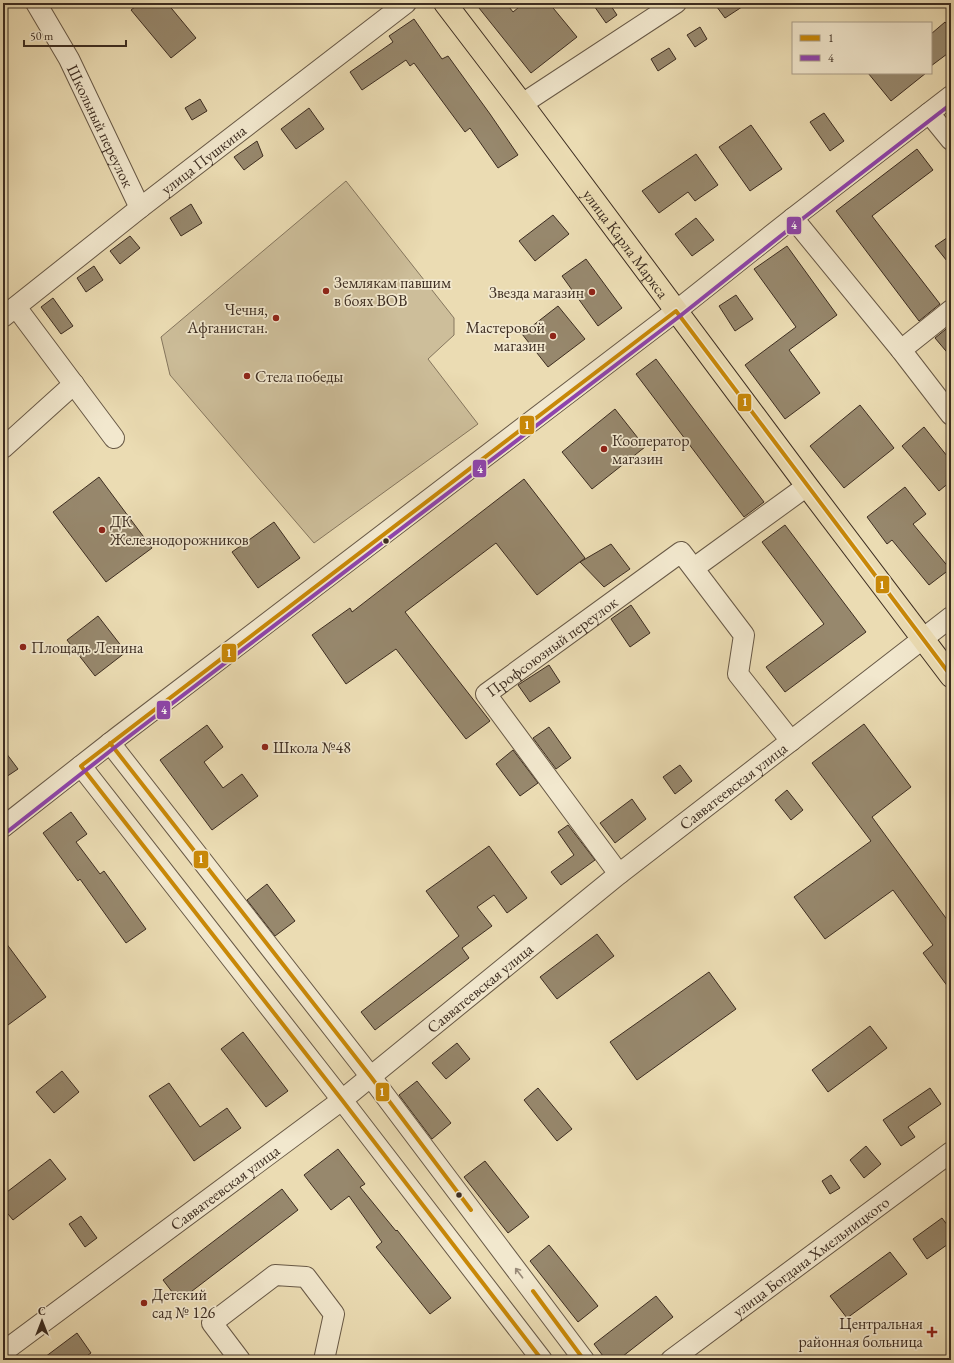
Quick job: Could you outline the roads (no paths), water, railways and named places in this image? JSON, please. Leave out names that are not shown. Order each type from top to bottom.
[{"type":"highway","name":"улица Карла Маркса","points":[[445,3],[951,676]]},
{"type":"street","name":"Школьный переулок","points":[[36,3],[69,59],[140,208]]},
{"type":"street","name":"улица Пушкина","points":[[10,312],[140,208],[406,3]]},
{"type":"street","points":[[522,104],[676,3]]},
{"type":"street","points":[[3,827],[110,743],[676,311],[793,218],[951,96]]},
{"type":"street","points":[[929,114],[951,140]]},
{"type":"street","points":[[793,218],[951,415]]},
{"type":"street","points":[[900,350],[951,310]]},
{"type":"street","points":[[10,312],[74,384],[114,438]]},
{"type":"street","points":[[3,448],[74,384]]},
{"type":"street","points":[[791,741],[738,674],[744,634],[694,568],[807,486]]},
{"type":"street","name":"Профсоюзный переулок","points":[[619,874],[486,694],[681,552],[694,568]]},
{"type":"street","name":"Савватеевская улица","points":[[3,1352],[342,1100],[619,874],[951,617]]},
{"type":"street","points":[[110,743],[371,1077],[584,1360]]},
{"type":"street","points":[[81,766],[342,1100],[542,1360]]},
{"type":"street","name":"улица Богдана Хмельницкого","points":[[671,1360],[951,1152]]},
{"type":"street","points":[[240,1360],[212,1323],[275,1275],[306,1277],[334,1314],[324,1360]]},
{"type":"place","name":"Землякам павшим в боях ВОВ","points":[[326,291]]},
{"type":"place","name":"Звезда магазин","points":[[592,292]]},
{"type":"place","name":"Чечня, Афганистан.","points":[[276,318]]},
{"type":"place","name":"Мастеровой магазин","points":[[553,336]]},
{"type":"place","name":"Стела победы","points":[[247,376]]},
{"type":"place","name":"Кооператор магазин","points":[[604,449]]},
{"type":"place","name":"ДК Железнодорожников","points":[[102,530]]},
{"type":"place","name":"Площадь Ленина","points":[[23,647]]},
{"type":"place","name":"Школа №48","points":[[265,747]]},
{"type":"place","name":"Детский сад № 126","points":[[144,1303]]},
{"type":"place","name":"Центральная районная больница","points":[[932,1332]]}]
